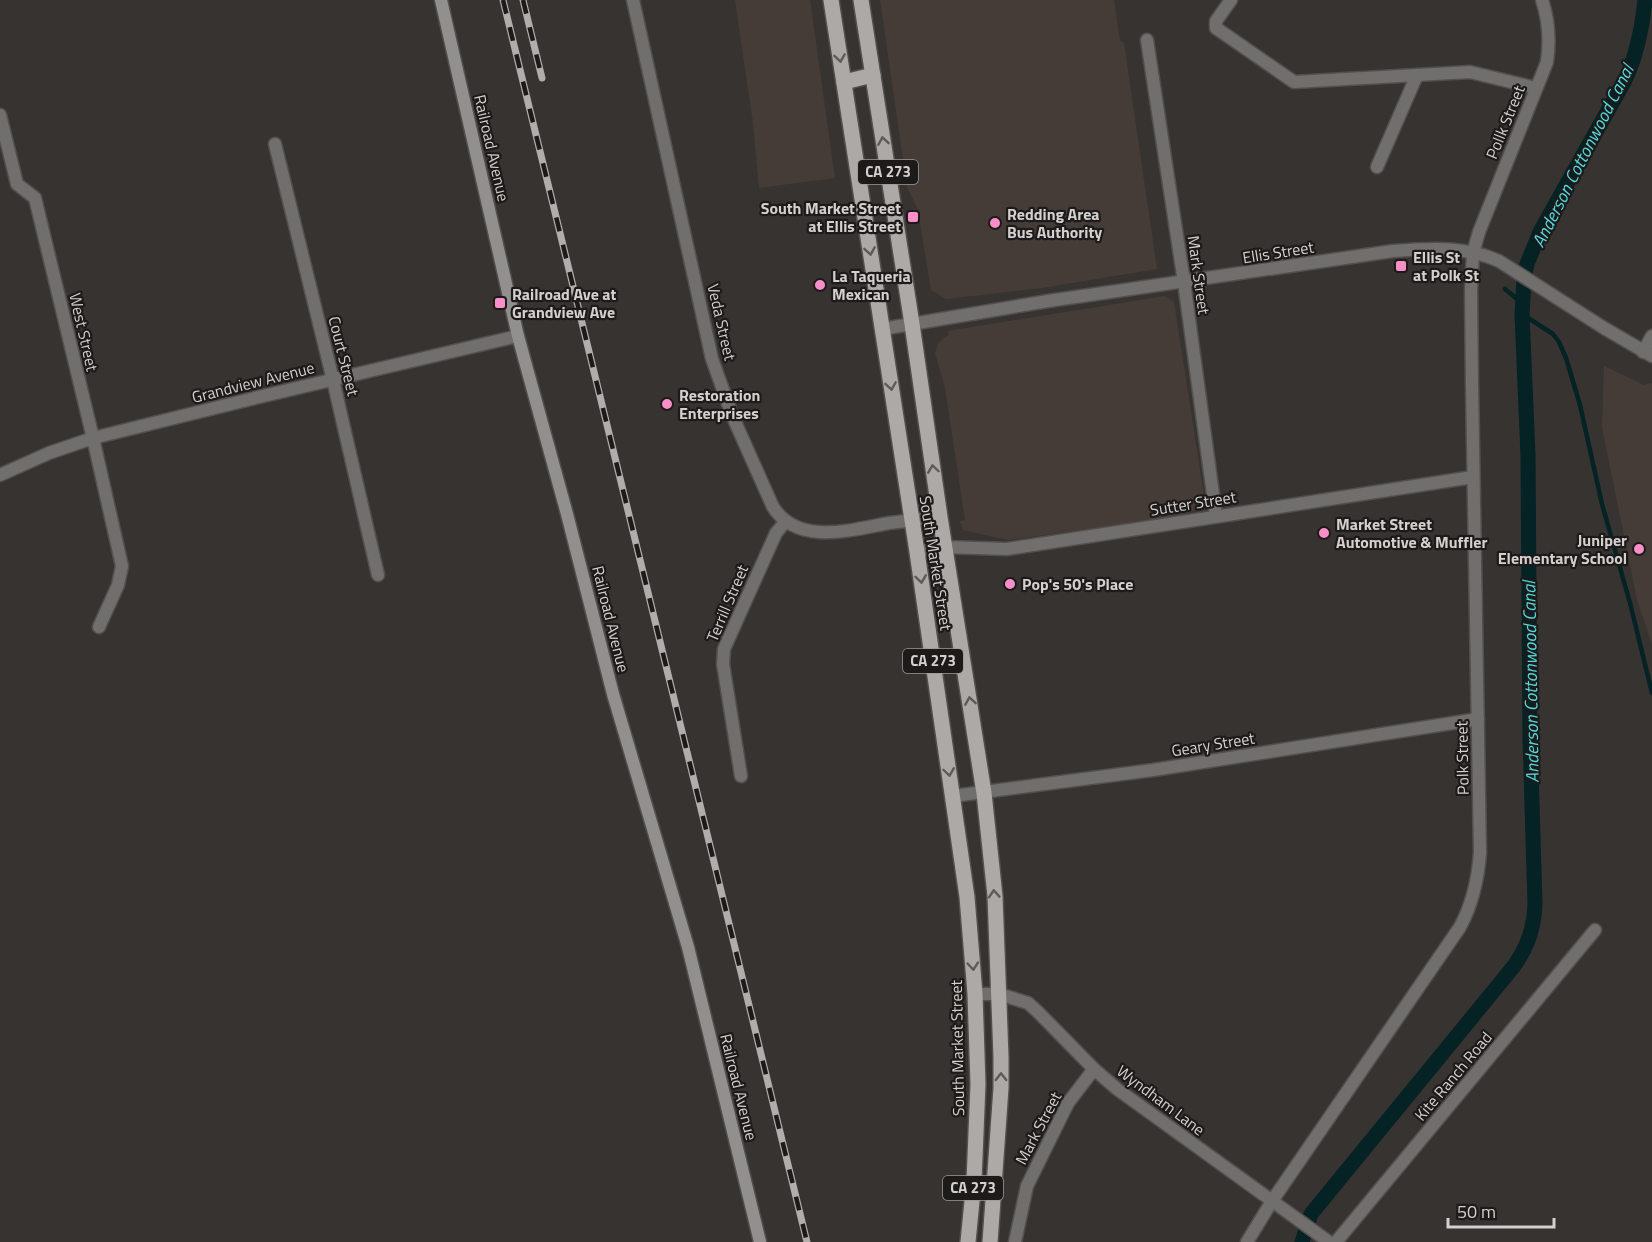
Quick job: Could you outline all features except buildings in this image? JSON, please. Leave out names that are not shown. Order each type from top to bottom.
[{"type":"main road","name":"Railroad Avenue","points":[[441,0],[518,336],[613,694],[688,947],[760,1242]]},
{"type":"main road","name":"South Market Street","points":[[831,0],[917,552],[967,897],[975,994],[978,1084],[974,1181],[968,1242]]},
{"type":"main road","name":"South Market Street","points":[[861,0],[984,793],[994,896],[1001,1088],[990,1242]]},
{"type":"main road","points":[[844,82],[873,75]]},
{"type":"street","name":"Veda Street","points":[[633,0],[712,359],[732,415],[769,498],[777,513],[786,520]]},
{"type":"street","points":[[1231,0],[1216,21],[1216,28],[1294,82],[1470,72],[1536,88]]},
{"type":"street","name":"Pollk Street","points":[[1473,253],[1479,232],[1547,62],[1550,40],[1542,0]]},
{"type":"street","name":"Mark Street","points":[[1147,40],[1184,282],[1216,516]]},
{"type":"street","points":[[1377,167],[1417,75]]},
{"type":"street","name":"West Street","points":[[0,115],[17,184],[35,198],[122,566],[118,585],[99,627]]},
{"type":"street","name":"Court Street","points":[[275,144],[378,575]]},
{"type":"street","name":"Ellis Street","points":[[882,329],[1048,301],[1419,248],[1473,253],[1510,267],[1648,354]]},
{"type":"street","name":"Polk Street","points":[[1247,1242],[1272,1201],[1455,935],[1469,908],[1475,889],[1480,853],[1473,477],[1471,291],[1473,253]]},
{"type":"street","name":"Grandview Avenue","points":[[0,475],[49,453],[93,438],[518,336]]},
{"type":"street","points":[[1648,354],[1652,336]]},
{"type":"street","name":"Sutter Street","points":[[917,552],[945,547],[1007,549],[1473,477]]},
{"type":"street","points":[[786,520],[807,531],[829,533],[940,517]]},
{"type":"street","name":"Terrill Street","points":[[741,776],[723,664],[724,649],[776,533],[786,520]]},
{"type":"street","name":"Geary Street","points":[[953,796],[1153,770],[1478,719]]},
{"type":"street","name":"Kite Ranch Road","points":[[1336,1242],[1595,930]]},
{"type":"street","name":"Wyndham Lane","points":[[975,994],[999,994],[1028,1003],[1117,1089],[1326,1240]]},
{"type":"street","name":"Mark Street","points":[[1015,1242],[1026,1186],[1068,1103],[1094,1069]]},
{"type":"shaded area","points":[[735,0],[810,0],[835,178],[759,188],[753,123]]},
{"type":"shaded area","points":[[880,0],[1114,0],[1120,41],[1124,43],[1157,269],[1042,288],[946,299],[931,290],[918,210],[907,187]]},
{"type":"shaded area","points":[[1165,296],[1174,302],[1204,495],[1199,508],[1188,513],[1147,521],[1008,540],[963,530],[960,521],[965,520],[945,388],[935,353],[938,344],[949,335],[947,331]]},
{"type":"shaded area","name":"Juniper Elementary School","points":[[1604,366],[1644,385],[1652,383],[1652,644],[1637,600],[1602,427]]},
{"type":"waterway","name":"Anderson Cottonwood Canal","points":[[1302,1242],[1311,1214],[1514,966],[1527,944],[1532,929],[1535,904],[1530,738],[1528,455],[1522,314],[1524,279],[1527,264],[1540,232],[1629,71],[1638,41],[1645,0]]},
{"type":"waterway","points":[[1505,289],[1523,304]]},
{"type":"waterway","points":[[1522,314],[1553,334],[1566,358],[1580,405],[1602,504],[1652,693]]},
{"type":"railway","points":[[503,0],[807,1242]]},
{"type":"railway","points":[[523,0],[542,78]]},
{"type":"place","name":"South Market Street at Ellis Street","points":[[913,217]]},
{"type":"place","name":"Redding Area Bus Authority","points":[[995,223]]},
{"type":"place","name":"Ellis St at Polk St","points":[[1401,266]]},
{"type":"place","name":"La Taqueria Mexican","points":[[820,285]]},
{"type":"place","name":"Railroad Ave at Grandview Ave","points":[[500,303]]},
{"type":"place","name":"Restoration Enterprises","points":[[667,404]]},
{"type":"place","name":"Market Street Automotive & Muffler","points":[[1324,533]]},
{"type":"place","name":"Juniper Elementary School","points":[[1639,549]]},
{"type":"place","name":"Pop's 50's Place","points":[[1010,584]]}]
